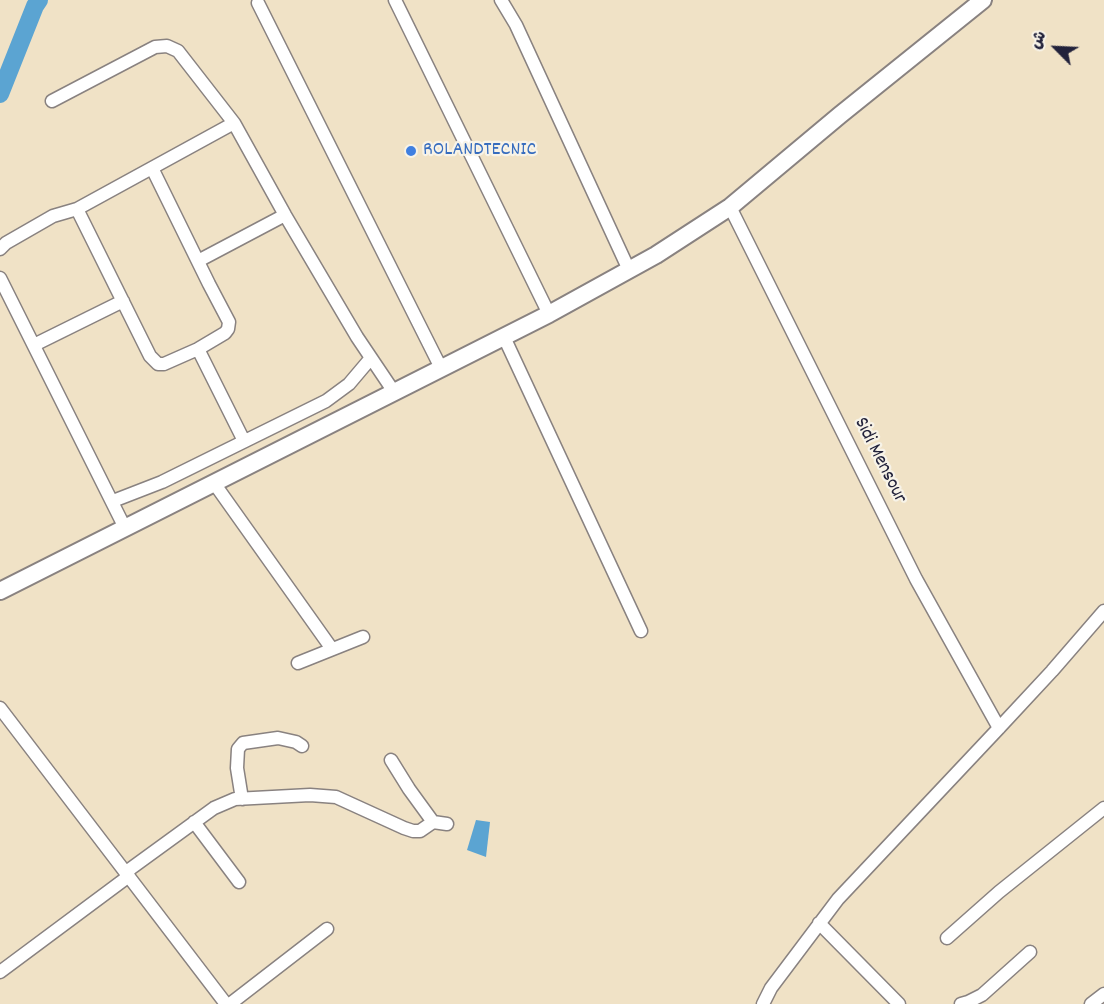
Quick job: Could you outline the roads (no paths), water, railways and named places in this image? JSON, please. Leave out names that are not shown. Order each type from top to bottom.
[{"type":"main road","points":[[0,591],[549,314],[656,255],[730,207],[983,0]]},
{"type":"street","points":[[395,0],[549,314]]},
{"type":"street","points":[[501,0],[516,25],[629,270]]},
{"type":"street","points":[[258,3],[441,368]]},
{"type":"street","points":[[52,101],[155,47],[162,46],[178,51],[234,123],[357,337],[394,392]]},
{"type":"street","points":[[0,249],[6,243],[53,216],[77,209],[234,123]]},
{"type":"street","points":[[77,209],[150,356],[158,364],[164,364],[198,349],[225,333],[229,322],[152,168]]},
{"type":"street","name":"Sidi Mensour","points":[[730,207],[916,579],[999,728]]},
{"type":"street","points":[[198,261],[285,215]]},
{"type":"street","points":[[0,278],[125,528]]},
{"type":"street","points":[[34,345],[123,301]]},
{"type":"street","points":[[504,337],[641,631]]},
{"type":"street","points":[[198,349],[244,441]]},
{"type":"street","points":[[113,501],[162,482],[326,401],[349,384],[371,358]]},
{"type":"street","points":[[214,483],[332,649]]},
{"type":"street","points":[[763,1004],[771,987],[838,899],[1052,671],[1104,610]]},
{"type":"street","points":[[298,663],[363,636]]},
{"type":"street","points":[[0,708],[228,1004],[327,929]]},
{"type":"street","points":[[242,799],[237,768],[238,749],[243,743],[278,738],[296,742],[302,746]]},
{"type":"street","points":[[391,760],[433,822]]},
{"type":"street","points":[[0,972],[194,822],[214,808],[235,799],[323,795],[336,797],[413,831],[420,831],[433,822],[447,824]]},
{"type":"street","points":[[947,938],[999,892],[1104,808]]},
{"type":"street","points":[[194,822],[239,882]]},
{"type":"street","points":[[819,923],[899,1004]]},
{"type":"street","points":[[961,1004],[981,995],[1030,952]]},
{"type":"street","points":[[1091,1004],[1104,994]]},
{"type":"water","points":[[476,820],[490,822],[486,857],[467,850]]},
{"type":"waterway","points":[[0,94],[39,0]]},
{"type":"place","name":"ROLANDTECNIC","points":[[411,151]]}]
